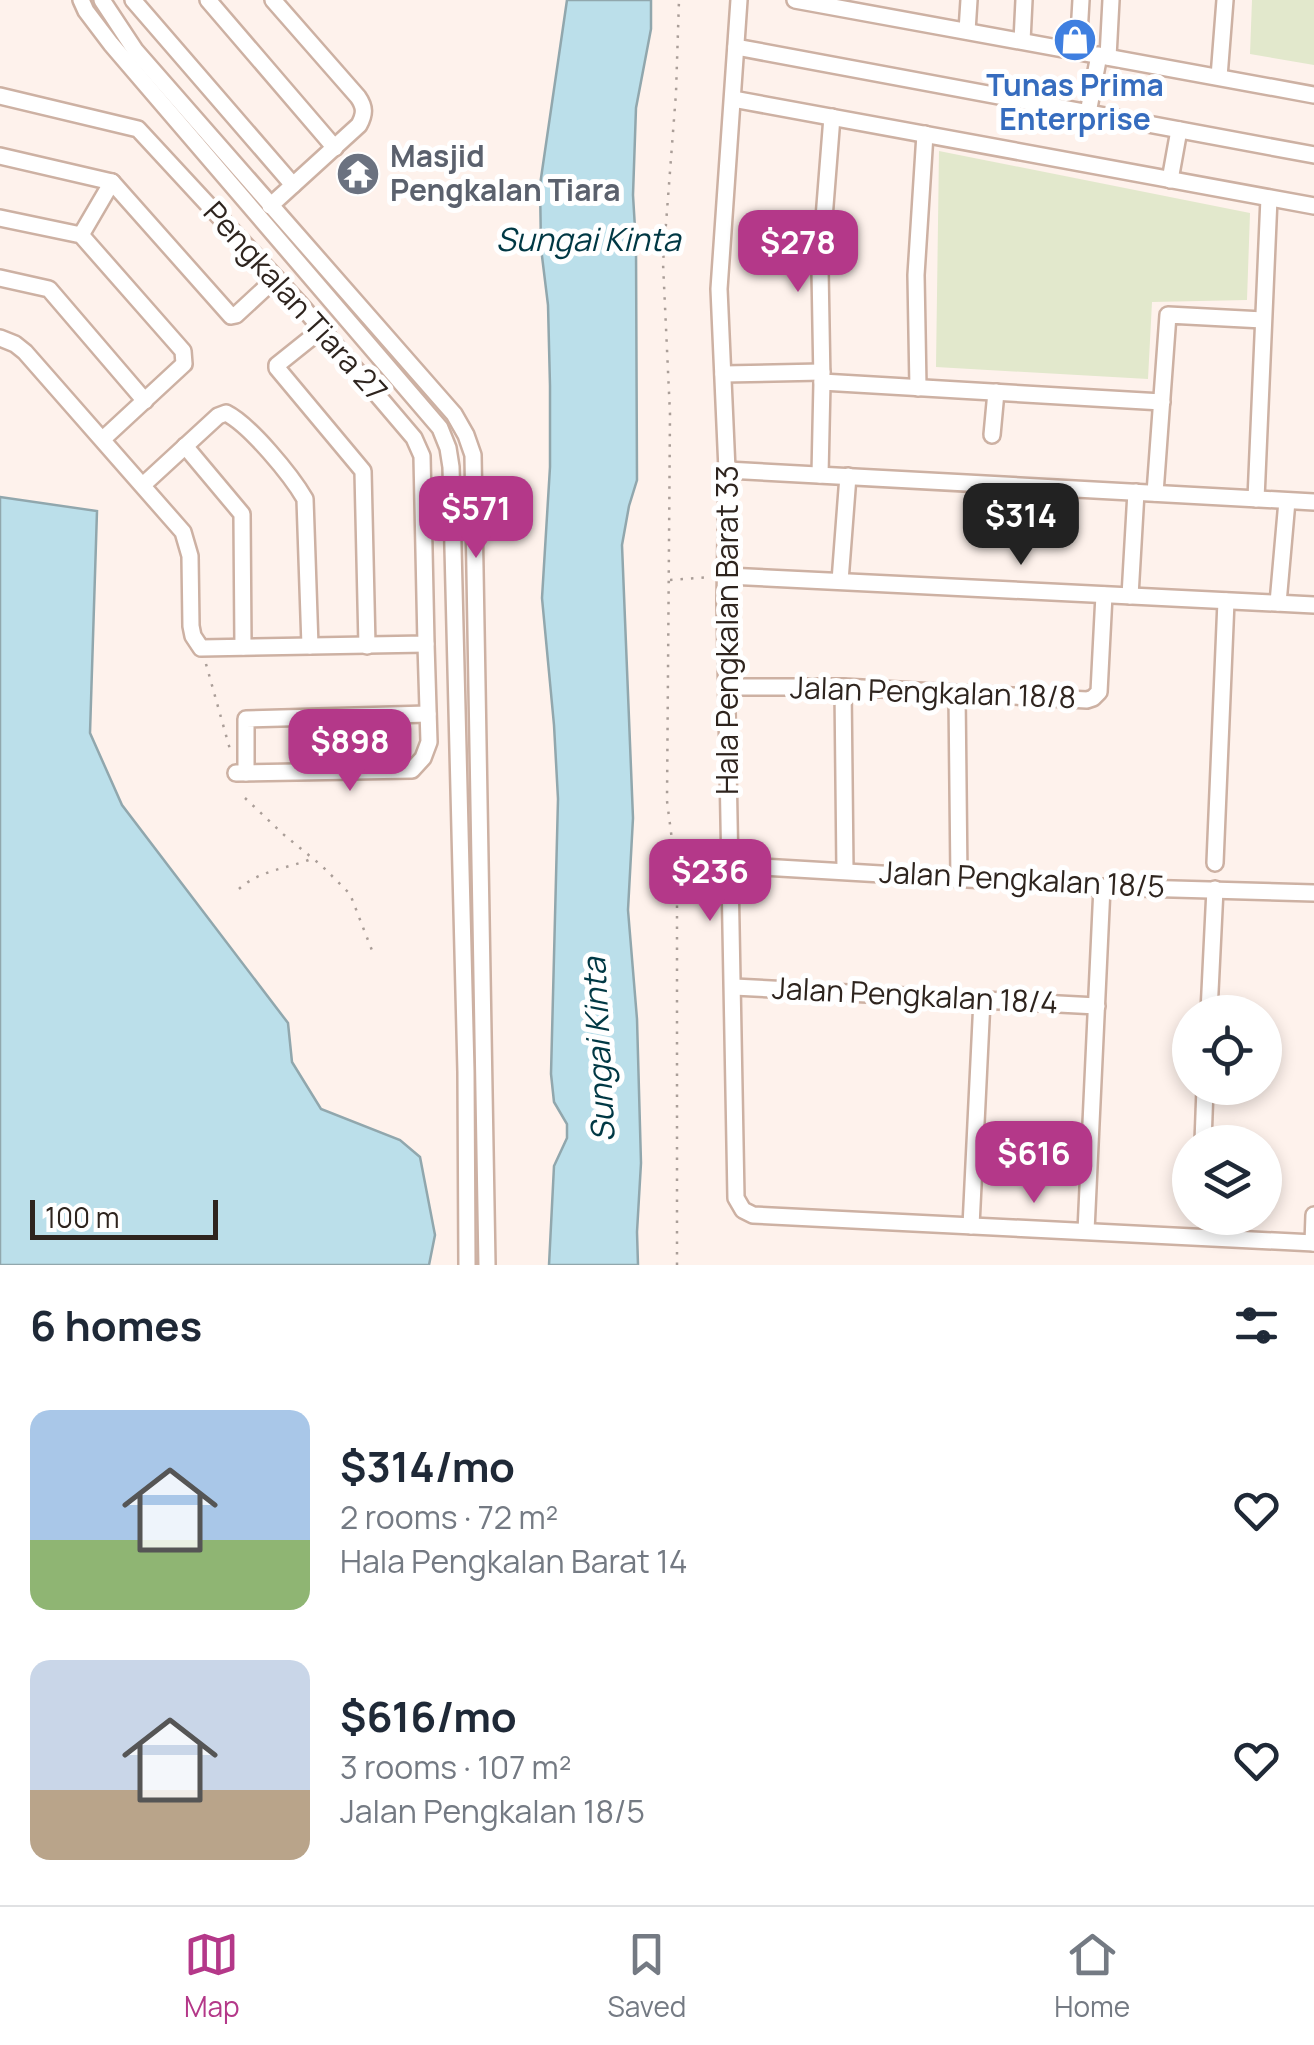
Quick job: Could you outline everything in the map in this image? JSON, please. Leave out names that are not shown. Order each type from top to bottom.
[{"type":"street","points":[[81,0],[111,44],[330,287],[454,414],[473,455],[487,1265]]},
{"type":"street","points":[[102,0],[135,50],[270,206],[440,428],[448,448],[452,467],[467,1265]]},
{"type":"street","points":[[133,0],[292,185]]},
{"type":"street","points":[[208,0],[335,148]]},
{"type":"street","points":[[270,206],[359,125],[363,105],[272,0]]},
{"type":"street","name":"Hala Pengkalan Barat 33","points":[[739,0],[718,289],[727,470],[736,1198],[753,1215],[972,1226]]},
{"type":"street","points":[[795,0],[851,5],[967,32],[1314,95]]},
{"type":"street","points":[[967,32],[969,0]]},
{"type":"street","points":[[1022,41],[1024,0]]},
{"type":"street","points":[[1078,52],[1081,0]]},
{"type":"street","points":[[1088,113],[1103,56],[1111,0]]},
{"type":"street","points":[[1218,78],[1224,0]]},
{"type":"street","points":[[736,47],[1314,155]]},
{"type":"street","name":"Pengkalan Tiara 27","points":[[0,96],[138,128],[303,307],[420,447],[428,714],[424,758],[412,770],[241,773]]},
{"type":"street","points":[[733,99],[1314,206]]},
{"type":"street","points":[[820,475],[820,268],[832,117]]},
{"type":"street","points":[[1170,180],[1179,130]]},
{"type":"street","points":[[918,388],[916,274],[925,134]]},
{"type":"street","points":[[0,156],[112,182],[227,314],[236,314],[276,278]]},
{"type":"street","points":[[80,234],[112,182]]},
{"type":"street","points":[[1256,499],[1269,198]]},
{"type":"street","points":[[0,218],[80,234],[183,351],[184,364],[102,439]]},
{"type":"street","points":[[0,278],[49,290],[145,401]]},
{"type":"street","points":[[303,307],[330,287]]},
{"type":"street","points":[[1156,493],[1168,315],[1263,320]]},
{"type":"street","points":[[322,329],[277,368],[363,471],[367,646]]},
{"type":"street","points":[[0,338],[25,352],[183,532],[187,542],[190,626],[201,648],[367,646],[426,638]]},
{"type":"street","points":[[723,374],[822,377],[918,388],[1162,402]]},
{"type":"street","points":[[992,435],[996,392]]},
{"type":"street","points":[[143,484],[218,416],[226,413],[240,420],[305,498],[310,646]]},
{"type":"street","points":[[185,446],[242,514],[242,647]]},
{"type":"street","points":[[727,470],[1314,502]]},
{"type":"street","points":[[840,581],[848,476]]},
{"type":"street","points":[[1130,596],[1136,492]]},
{"type":"street","points":[[1278,604],[1287,501]]},
{"type":"street","points":[[727,576],[1314,605]]},
{"type":"street","name":"Jalan Pengkalan 18/8","points":[[727,687],[842,687],[1093,698],[1098,692],[1104,595]]},
{"type":"street","points":[[1216,864],[1226,601]]},
{"type":"street","points":[[842,687],[845,871]]},
{"type":"street","points":[[958,694],[959,879]]},
{"type":"street","points":[[241,773],[246,720],[428,714]]},
{"type":"street","name":"Jalan Pengkalan 18/5","points":[[730,865],[1102,887],[1314,894]]},
{"type":"street","points":[[1086,1231],[1102,887]]},
{"type":"street","points":[[1210,995],[1214,889]]},
{"type":"street","name":"Jalan Pengkalan 18/4","points":[[734,987],[1096,1006]]},
{"type":"street","points":[[982,1000],[972,1226],[1313,1244],[1314,1215]]},
{"type":"path","points":[[677,1265],[677,880],[667,801],[670,414],[664,263],[679,0]]},
{"type":"path","points":[[668,580],[727,576]]},
{"type":"path","points":[[201,648],[241,773]]},
{"type":"path","points":[[245,798],[350,894],[374,953]]},
{"type":"path","points":[[239,889],[261,874],[312,858]]},
{"type":"green space","points":[[1252,0],[1314,0],[1314,65],[1250,54]]},
{"type":"green space","points":[[939,151],[1250,213],[1247,300],[1152,302],[1148,379],[936,367]]},
{"type":"water","name":"Sungai Kinta","points":[[567,0],[651,0],[651,29],[636,108],[633,195],[637,480],[622,545],[633,818],[628,910],[637,1019],[641,1163],[638,1265],[549,1265],[554,1166],[567,1138],[567,1124],[554,1102],[551,1074],[558,799],[542,598],[550,467],[550,386],[540,185]]},
{"type":"water","points":[[0,497],[97,511],[90,733],[122,805],[288,1023],[292,1062],[321,1109],[400,1140],[420,1157],[435,1235],[429,1265],[0,1265]]},
{"type":"place","name":"Tunas Prima Enterprise","points":[[1075,40]]},
{"type":"place","name":"Masjid Pengkalan Tiara","points":[[358,174]]}]
